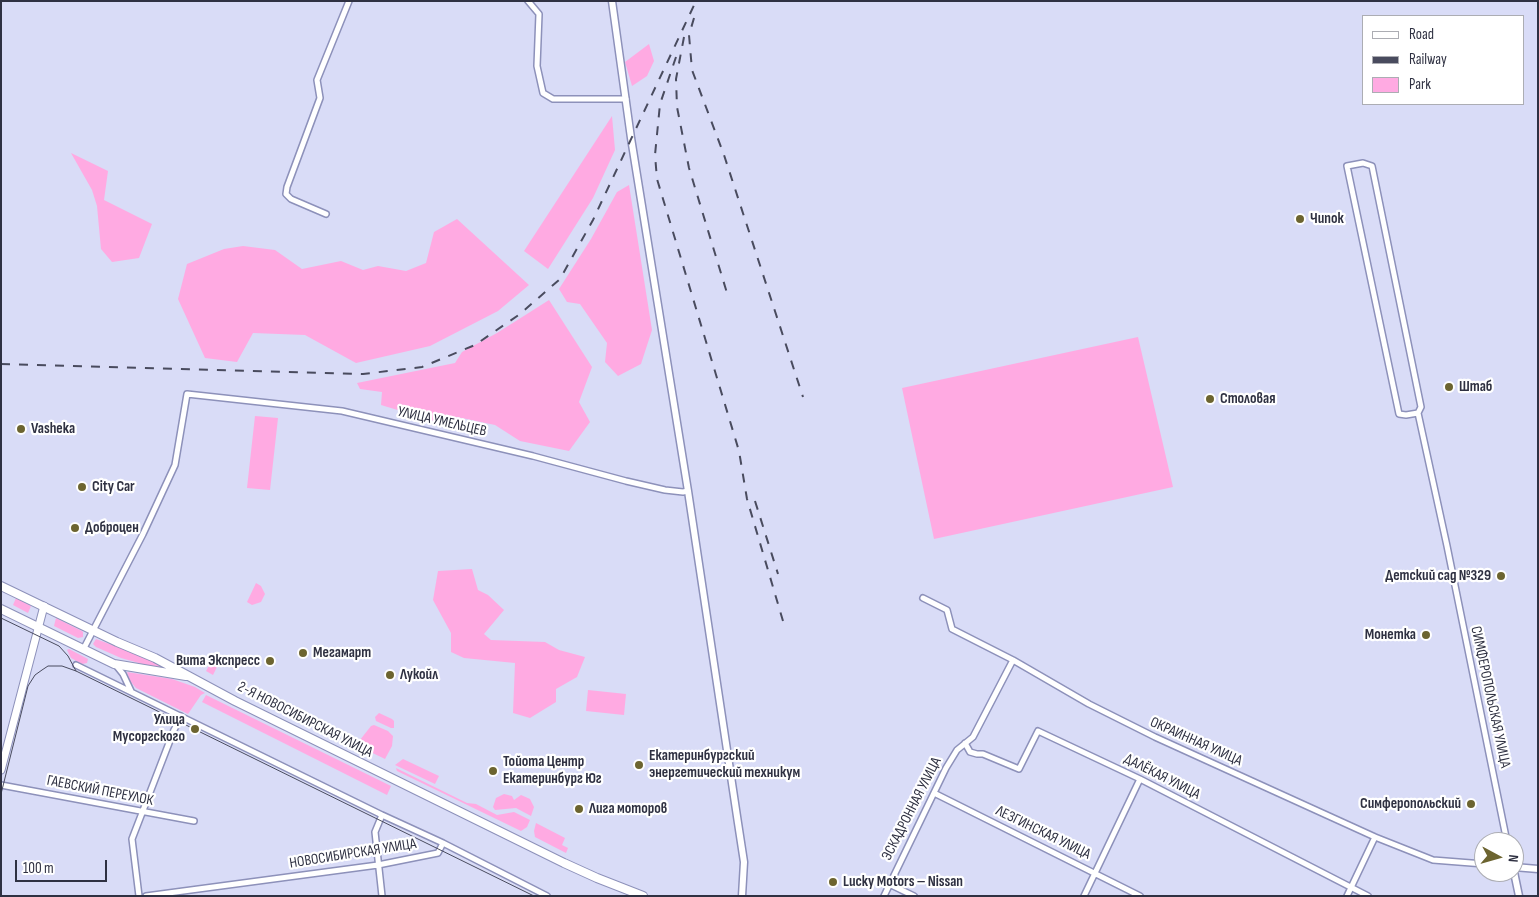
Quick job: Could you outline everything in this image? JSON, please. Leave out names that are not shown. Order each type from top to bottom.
[{"type":"main road","name":"2-Я НОВОСИБИРСКАЯ УЛИЦА","points":[[1,586],[162,661],[188,677],[597,878],[628,896]]},
{"type":"main road","points":[[1,770],[44,606]]},
{"type":"main road","points":[[1,609],[114,664],[188,677]]},
{"type":"main road","name":"2-Я НОВОСИБИРСКАЯ УЛИЦА","points":[[597,878],[643,896]]},
{"type":"street","points":[[326,214],[291,199],[286,194],[320,98],[317,80],[349,1]]},
{"type":"street","points":[[528,1],[539,14],[537,66],[543,93],[553,99],[626,99]]},
{"type":"street","points":[[612,1],[744,862],[742,896]]},
{"type":"street","name":"СИМФЕРОПОЛЬСКАЯ УЛИЦА","points":[[1418,413],[1399,414],[1347,166],[1363,162],[1372,166],[1421,407],[1418,413],[1505,832]]},
{"type":"street","name":"УЛИЦА УМЕЛЬЦЕВ","points":[[92,630],[143,534],[175,465],[187,394],[342,411],[533,456],[665,490],[688,491]]},
{"type":"street","name":"ОКРАИННАЯ УЛИЦА","points":[[923,598],[947,610],[952,629],[1013,660],[1121,721],[1375,837],[1433,860],[1474,863]]},
{"type":"street","points":[[84,648],[92,630]]},
{"type":"street","name":"ЭСКАДРОННАЯ УЛИЦА","points":[[884,896],[957,750],[973,737],[1013,660]]},
{"type":"street","points":[[76,664],[547,896]]},
{"type":"street","points":[[114,664],[123,674],[131,691]]},
{"type":"street","points":[[139,896],[132,839],[141,812],[181,716]]},
{"type":"street","name":"ДАЛЁКАЯ УЛИЦА","points":[[965,743],[970,752],[983,754],[1019,769],[1038,731],[1140,779],[1368,896]]},
{"type":"street","points":[[1084,896],[1140,779]]},
{"type":"street","name":"ГАЕВСКИЙ ПЕРЕУЛОК","points":[[1,786],[194,821]]},
{"type":"street","name":"ЛЕЗГИНСКАЯ УЛИЦА","points":[[934,793],[1140,896]]},
{"type":"street","points":[[382,815],[375,832],[382,896]]},
{"type":"street","points":[[1347,896],[1375,837]]},
{"type":"street","name":"НОВОСИБИРСКАЯ УЛИЦА","points":[[146,896],[378,865],[438,854],[443,844]]},
{"type":"street","points":[[1524,868],[1538,869]]},
{"type":"street","points":[[1516,882],[1519,896]]},
{"type":"street","points":[[890,884],[914,896]]},
{"type":"green space","points":[[649,44],[654,61],[647,76],[632,86],[625,62]]},
{"type":"green space","points":[[612,116],[615,150],[593,198],[548,269],[524,251]]},
{"type":"green space","points":[[71,153],[108,171],[104,200],[152,224],[139,258],[112,262],[101,249],[97,206],[92,190]]},
{"type":"green space","points":[[629,185],[652,330],[641,364],[618,376],[605,362],[607,343],[580,304],[567,302],[559,289],[591,239],[617,192]]},
{"type":"green space","points":[[457,219],[529,285],[498,311],[430,346],[356,363],[305,335],[253,333],[237,362],[205,358],[178,299],[187,264],[224,249],[243,246],[275,250],[302,269],[341,261],[363,270],[378,266],[406,271],[426,263],[434,232]]},
{"type":"green space","points":[[549,300],[592,367],[579,402],[590,422],[569,451],[520,441],[495,425],[457,417],[434,421],[381,405],[382,392],[360,389],[357,383],[455,363],[462,352],[497,333]]},
{"type":"green space","points":[[1138,337],[1173,487],[934,539],[902,388]]},
{"type":"green space","points":[[255,416],[278,418],[270,490],[247,488]]},
{"type":"green space","points":[[472,569],[478,590],[488,595],[504,610],[484,634],[491,640],[545,642],[559,650],[585,657],[577,677],[556,689],[556,702],[530,718],[513,713],[515,663],[464,658],[451,652],[451,633],[433,600],[438,571]]},
{"type":"green space","points":[[256,583],[261,586],[265,594],[261,602],[252,605],[247,602]]},
{"type":"green space","points":[[16,598],[31,606],[28,613],[13,605]]},
{"type":"green space","points":[[56,618],[82,631],[83,637],[78,638],[54,626]]},
{"type":"green space","points":[[96,639],[177,671],[153,667],[121,658],[96,647],[93,644]]},
{"type":"green space","points":[[69,649],[88,659],[87,663],[82,664],[71,658],[67,650]]},
{"type":"green space","points":[[213,658],[220,661],[213,675],[206,671]]},
{"type":"green space","points":[[127,672],[172,679],[195,687],[205,693],[201,695],[188,714],[136,688],[130,681]]},
{"type":"green space","points":[[588,690],[626,694],[624,715],[586,711]]},
{"type":"green space","points":[[206,695],[391,786],[387,795],[202,702]]},
{"type":"green space","points":[[1497,704],[1510,765],[1505,766],[1492,705]]},
{"type":"green space","points":[[379,713],[394,721],[394,728],[376,721],[375,717]]},
{"type":"green space","points":[[374,725],[388,731],[393,736],[392,746],[385,759],[356,745],[371,726]]},
{"type":"green space","points":[[403,759],[439,776],[435,784],[395,765]]},
{"type":"green space","points":[[396,768],[467,803],[476,804],[497,815],[514,812],[530,820],[527,827],[521,831],[397,771]]},
{"type":"green space","points":[[504,794],[512,796],[514,800],[521,795],[530,799],[534,807],[531,816],[516,808],[495,810],[493,807],[496,798]]},
{"type":"green space","points":[[536,823],[565,838],[562,845],[568,848],[566,853],[535,837]]},
{"type":"tram line","points":[[1,618],[59,646],[68,656],[76,671]]},
{"type":"tram line","points":[[1,794],[28,686],[35,675],[48,666],[62,666],[76,671],[534,896]]},
{"type":"railway","points":[[1,364],[363,374],[422,367],[475,345],[520,314],[560,279],[593,220],[696,1]]},
{"type":"railway","points":[[694,18],[689,35],[692,70],[724,155],[803,397]]},
{"type":"railway","points":[[684,37],[676,79],[677,107],[689,168],[727,293]]},
{"type":"railway","points":[[676,57],[660,104],[655,155],[657,179],[739,451],[747,499],[783,621]]},
{"type":"railway","points":[[755,501],[778,574]]},
{"type":"place","name":"Чипок","points":[[1300,219]]},
{"type":"place","name":"Штаб","points":[[1449,387]]},
{"type":"place","name":"Столовая","points":[[1210,399]]},
{"type":"place","name":"Vasheka","points":[[21,429]]},
{"type":"place","name":"City Car","points":[[82,487]]},
{"type":"place","name":"Доброцен","points":[[75,528]]},
{"type":"place","name":"Детский сад №329","points":[[1501,576]]},
{"type":"place","name":"Монетка","points":[[1426,635]]},
{"type":"place","name":"Мегамарт","points":[[303,653]]},
{"type":"place","name":"Вита Экспресс","points":[[270,661]]},
{"type":"place","name":"Лукойл","points":[[390,675]]},
{"type":"place","name":"Улица Мусоргского","points":[[195,729]]},
{"type":"place","name":"Екатеринбургский энергетический техникум","points":[[639,765]]},
{"type":"place","name":"Тойота Центр Екатеринбург Юг","points":[[493,771]]},
{"type":"place","name":"Симферопольский","points":[[1471,804]]},
{"type":"place","name":"Лига моторов","points":[[579,809]]},
{"type":"place","name":"Lucky Motors – Nissan","points":[[833,882]]}]
